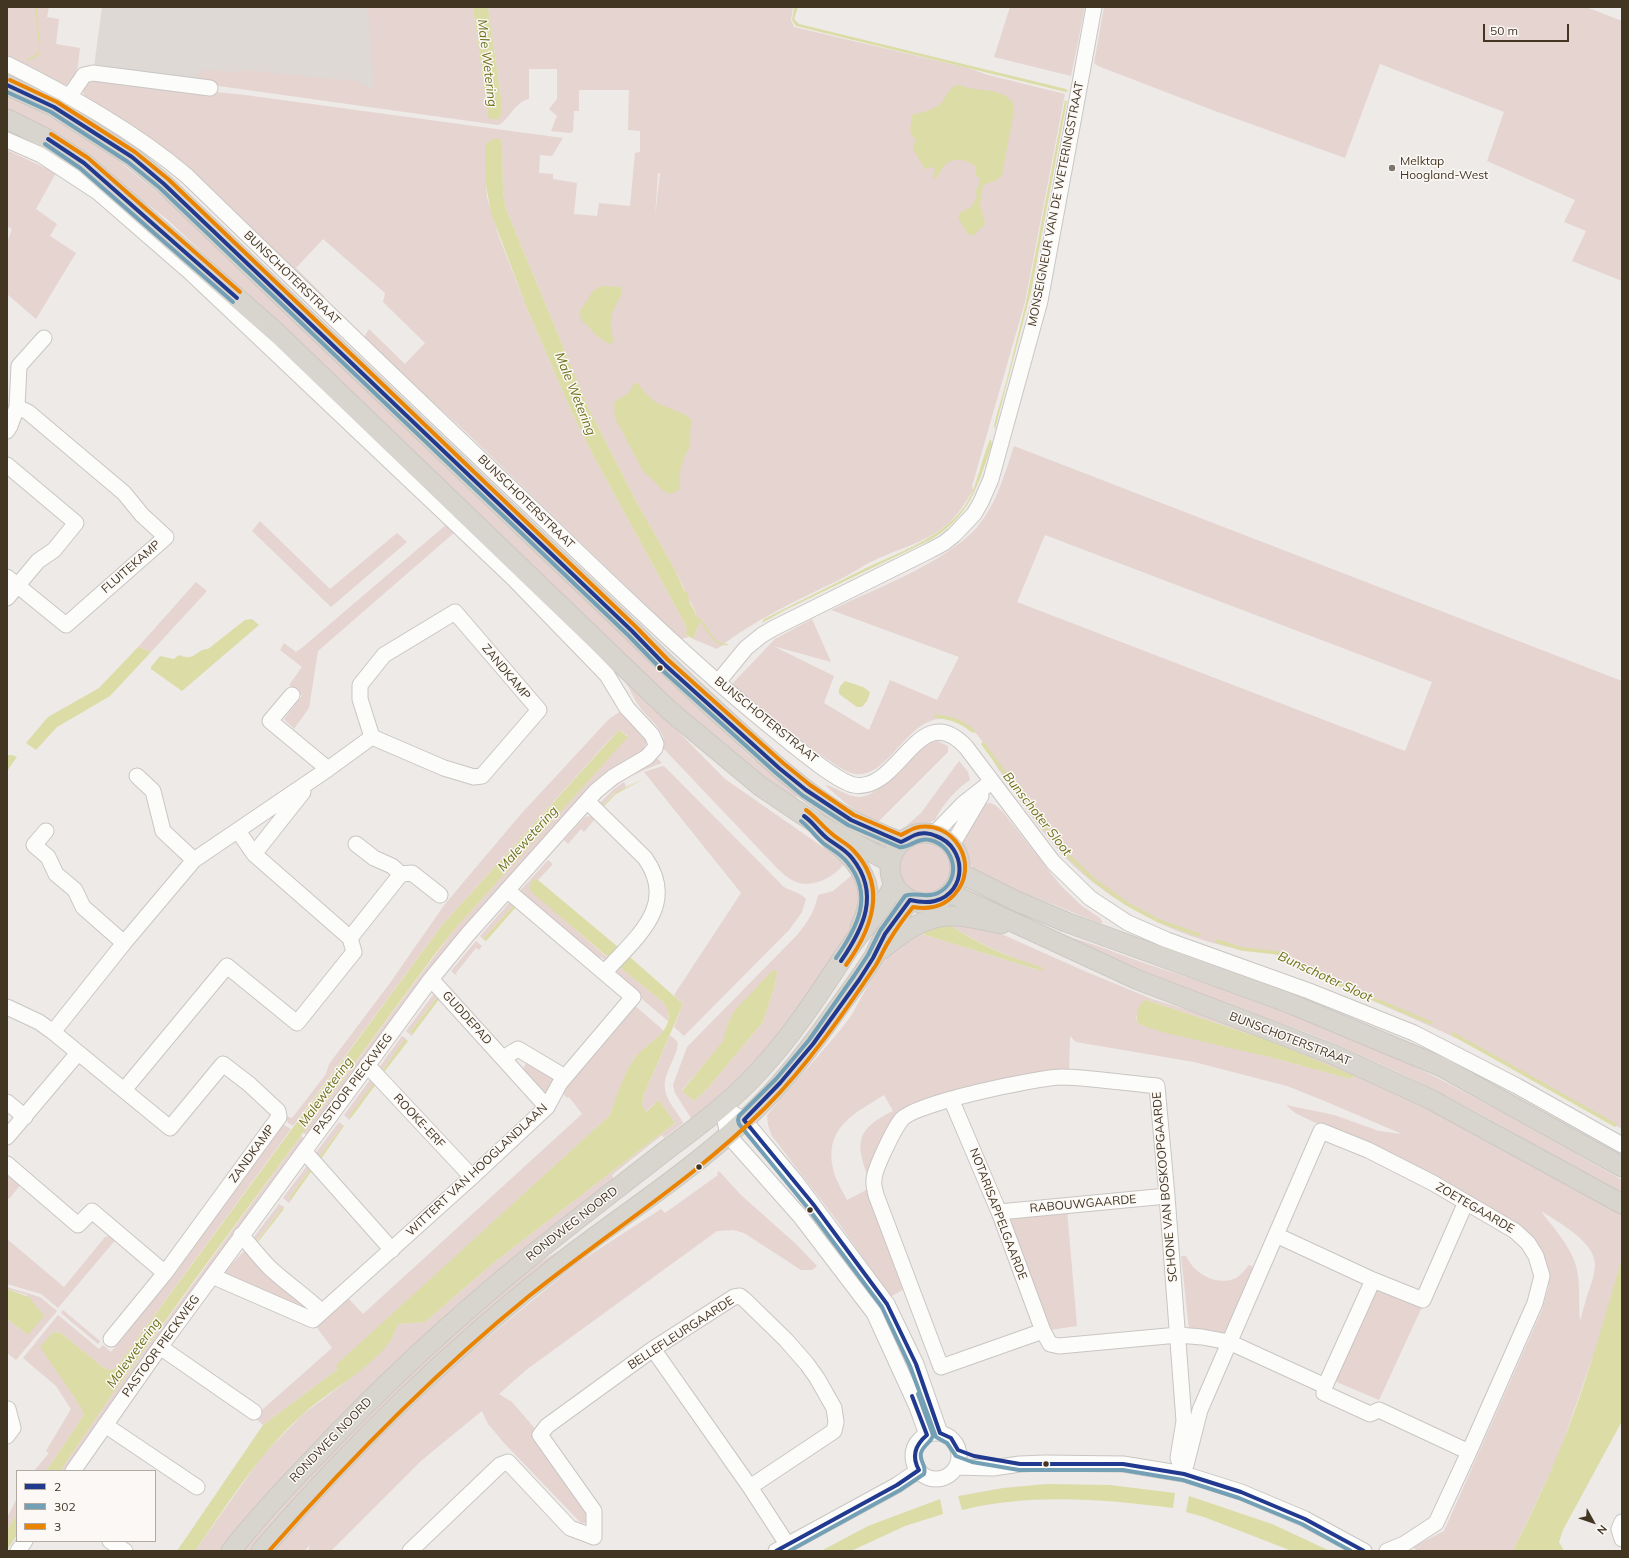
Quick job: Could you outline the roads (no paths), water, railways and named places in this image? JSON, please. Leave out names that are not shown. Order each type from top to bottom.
[{"type":"main road","name":"BUNSCHOTERSTRAAT","points":[[7,85],[54,107],[132,157],[164,184],[632,631],[664,664],[779,768],[806,790],[852,820],[901,842]]},
{"type":"main road","points":[[7,119],[47,139],[84,164],[278,334],[670,711],[760,786],[812,821],[890,862]]},
{"type":"main road","points":[[812,821],[827,838],[846,851],[853,858],[863,876],[866,885],[868,907],[858,935]]},
{"type":"main road","points":[[917,834],[934,834],[943,837],[952,845],[960,861],[960,873],[956,885],[950,893],[932,902],[920,903],[910,900],[901,893],[894,883],[890,873],[890,862],[901,842],[906,838],[917,834]]},
{"type":"main road","points":[[960,873],[1014,900],[1066,922],[1289,1003],[1442,1067],[1622,1166]]},
{"type":"main road","name":"RONDWEG NOORD","points":[[231,1551],[288,1484],[344,1425],[408,1362],[448,1326],[543,1247],[722,1107],[758,1073],[798,1024],[858,935],[877,913],[894,883]]},
{"type":"main road","name":"BUNSCHOTERSTRAAT","points":[[950,893],[1138,980],[1332,1054],[1430,1098],[1622,1204]]},
{"type":"main road","name":"RONDWEG NOORD","points":[[261,1551],[289,1518],[346,1457],[475,1333],[563,1261],[712,1150],[762,1104],[784,1080],[816,1040],[874,957],[882,940],[910,900]]},
{"type":"main road","points":[[874,957],[900,934],[913,926],[937,918],[952,916],[964,917],[1032,930]]},
{"type":"street","name":"MONSEIGNEUR VAN DE WETERINGSTRAAT","points":[[718,682],[746,648],[762,635],[787,621],[932,550],[964,526],[981,502],[993,472],[1040,301],[1094,7]]},
{"type":"street","name":"BUNSCHOTERSTRAAT","points":[[7,64],[69,97],[150,148],[187,176],[678,648],[766,724],[800,751],[837,776],[853,785],[865,785],[880,779],[920,739],[927,734],[942,732],[950,734],[962,744],[1053,862],[1090,898],[1128,923],[1167,940],[1309,990],[1414,1033],[1517,1086],[1622,1145]]},
{"type":"street","points":[[69,97],[84,75],[94,73],[210,88]]},
{"type":"street","name":"PASTOOR PIECKWEG","points":[[7,140],[41,155],[99,193],[190,272],[512,576],[607,675],[627,708],[652,735],[656,744],[652,753],[614,777],[596,791],[468,934],[431,979],[160,1347],[74,1470]]},
{"type":"street","points":[[7,431],[17,407],[19,366],[44,338]]},
{"type":"street","name":"FLUITEKAMP","points":[[12,582],[66,625],[166,537],[142,515],[124,493],[28,412],[17,407]]},
{"type":"street","points":[[7,465],[76,523],[54,550],[12,582],[7,598]]},
{"type":"street","name":"ZANDKAMP","points":[[455,612],[538,710],[482,776],[474,778],[444,768],[372,736],[360,699],[360,685],[384,655],[455,612]]},
{"type":"street","points":[[292,695],[270,721],[328,769]]},
{"type":"street","points":[[53,1032],[124,943],[194,860],[328,769],[372,736]]},
{"type":"street","points":[[136,776],[153,791],[163,831],[194,860]]},
{"type":"street","points":[[934,834],[963,804],[991,782]]},
{"type":"street","points":[[952,845],[971,812],[991,782]]},
{"type":"street","points":[[254,854],[303,792],[302,787]]},
{"type":"street","points":[[507,890],[605,972],[650,918],[656,908],[657,882],[653,869],[645,858],[587,801]]},
{"type":"street","points":[[46,831],[34,845],[48,857],[56,874],[75,890],[83,908],[124,943]]},
{"type":"street","points":[[124,1090],[227,966],[297,1023],[354,952],[350,938],[254,854],[238,831]]},
{"type":"street","points":[[356,844],[374,858],[392,866],[401,874]]},
{"type":"street","points":[[350,938],[401,874],[412,873],[440,895]]},
{"type":"street","name":"WITTERT VAN HOOGLANDLAAN","points":[[212,1276],[313,1320],[392,1250],[547,1107],[560,1083],[633,997],[605,972]]},
{"type":"street","name":"GUDDEPAD","points":[[431,979],[547,1107]]},
{"type":"street","name":"ZANDKAMP","points":[[7,1006],[39,1022],[53,1032],[170,1128],[223,1064],[250,1084],[278,1110],[279,1117],[165,1273],[111,1339]]},
{"type":"street","points":[[504,1058],[518,1049],[565,1077]]},
{"type":"street","points":[[7,1137],[78,1052]]},
{"type":"street","name":"ROOKE-ERF","points":[[367,1066],[472,1177]]},
{"type":"street","name":"SCHONE VAN BOSKOOPGAARDE","points":[[1043,1331],[941,1366],[876,1195],[874,1179],[883,1153],[902,1119],[912,1112],[951,1099],[1025,1082],[1062,1077],[1156,1086],[1167,1196],[1184,1421],[1178,1458],[1184,1474]]},
{"type":"street","name":"NOTARISAPPELGAARDE","points":[[951,1099],[999,1212],[1043,1331],[1050,1344],[1059,1346],[1178,1335],[1202,1337],[1229,1342],[1325,1386]]},
{"type":"street","points":[[7,1102],[25,1117]]},
{"type":"street","points":[[722,1107],[744,1120],[809,1198],[887,1304],[916,1364],[933,1434]]},
{"type":"street","points":[[722,1107],[728,1135],[800,1216],[874,1313],[917,1407],[933,1434]]},
{"type":"street","name":"ZOETEGAARDE","points":[[1184,1474],[1200,1410],[1321,1131],[1368,1150],[1466,1202],[1515,1231],[1528,1243],[1536,1256],[1542,1276],[1535,1303],[1436,1523],[1404,1544],[1387,1551]]},
{"type":"street","points":[[304,1151],[392,1250]]},
{"type":"street","points":[[7,1164],[78,1225],[92,1211],[165,1273]]},
{"type":"street","name":"RABOUWGAARDE","points":[[999,1212],[1167,1196]]},
{"type":"street","points":[[1276,1235],[1373,1280],[1423,1300],[1466,1202]]},
{"type":"street","points":[[242,1236],[269,1268],[312,1301],[322,1312]]},
{"type":"street","points":[[1373,1280],[1325,1386],[1324,1393],[1370,1414],[1379,1410],[1469,1452]]},
{"type":"street","name":"BELLEFLEURGAARDE","points":[[410,1551],[500,1465],[508,1462],[570,1528],[594,1536],[594,1511],[540,1435],[547,1426],[653,1349],[734,1298],[740,1296],[786,1340],[807,1364],[834,1408],[836,1422],[834,1431],[750,1487]]},
{"type":"street","points":[[160,1347],[254,1412]]},
{"type":"street","points":[[653,1349],[750,1487],[782,1548],[897,1485],[919,1470]]},
{"type":"street","points":[[7,1436],[14,1428],[8,1409]]},
{"type":"street","points":[[105,1425],[197,1487]]},
{"type":"street","points":[[933,1434],[951,1438],[958,1450],[959,1460],[956,1467],[949,1475],[937,1478],[928,1477],[919,1470],[915,1462],[915,1449],[921,1439],[933,1434]]},
{"type":"street","points":[[958,1450],[974,1456],[1020,1464]]},
{"type":"street","points":[[956,1467],[993,1468],[1020,1464],[1123,1464],[1184,1474],[1241,1492],[1298,1516],[1350,1542],[1364,1551]]},
{"type":"street","points":[[1622,1522],[1619,1529],[1622,1539]]},
{"type":"street","points":[[18,1551],[24,1542]]},
{"type":"street","points":[[112,1542],[125,1551]]},
{"type":"water","points":[[35,7],[37,7],[40,48],[39,55],[29,61],[27,59],[37,54],[39,48]]},
{"type":"water","name":"Male Wetering","points":[[473,7],[488,7],[501,98],[501,113],[499,119],[490,119],[488,116]]},
{"type":"water","points":[[794,7],[798,7],[794,19],[799,24],[1066,89],[1068,91],[1066,92],[796,26],[792,20]]},
{"type":"water","points":[[957,85],[996,92],[1010,99],[1014,104],[1002,175],[997,180],[983,185],[980,204],[985,224],[973,236],[967,233],[958,216],[960,213],[972,206],[977,196],[975,192],[979,185],[979,178],[976,175],[975,166],[969,162],[961,160],[950,161],[933,180],[935,169],[931,167],[924,168],[913,149],[915,140],[910,131],[912,115],[930,110],[937,106],[942,102],[949,91]]},
{"type":"water","points":[[1065,100],[1067,101],[1031,292],[995,429],[994,426],[996,417],[1026,302]]},
{"type":"water","name":"Male Wetering","points":[[498,138],[502,142],[503,192],[506,209],[589,409],[636,501],[675,570],[684,590],[688,594],[695,614],[715,639],[728,645],[719,644],[715,641],[701,622],[693,639],[685,634],[687,630],[685,624],[594,457],[571,411],[526,306],[491,213],[486,185],[485,146],[489,141]]},
{"type":"water","points":[[601,286],[621,287],[622,294],[611,317],[611,327],[614,341],[611,344],[599,337],[581,320],[580,311],[593,291]]},
{"type":"water","points":[[637,382],[647,395],[654,401],[685,415],[692,421],[690,446],[681,469],[680,489],[671,494],[663,491],[643,471],[615,418],[614,403],[626,395]]},
{"type":"water","points":[[990,440],[992,444],[971,499],[955,521],[944,531],[930,540],[785,610],[762,623],[764,619],[918,544],[944,528],[955,518],[969,499],[976,483]]},
{"type":"water","points":[[252,619],[259,625],[182,691],[151,669],[160,656],[174,659],[179,655],[185,657],[192,656],[200,651],[208,649],[245,620]]},
{"type":"water","points":[[138,647],[151,652],[110,696],[57,727],[36,750],[26,743],[48,717],[99,688]]},
{"type":"water","points":[[845,681],[863,687],[870,692],[867,701],[862,707],[857,707],[839,694],[839,688]]},
{"type":"water","name":"Malewetering","points":[[619,730],[628,737],[453,931],[196,1278],[111,1396],[61,1470],[47,1470],[84,1415],[80,1406],[40,1347],[53,1332],[61,1333],[104,1368],[109,1370],[115,1369],[443,924]]},
{"type":"water","points":[[7,755],[17,757],[7,771]]},
{"type":"water","points":[[645,778],[616,794],[601,809],[600,808],[616,792]]},
{"type":"water","points":[[535,878],[618,947],[609,958],[529,890],[531,882]]},
{"type":"water","points":[[514,905],[516,907],[486,941],[483,939]]},
{"type":"water","points":[[947,923],[981,944],[1043,968],[1042,971],[925,935],[920,932]]},
{"type":"water","points":[[630,957],[683,1004],[643,1097],[642,1105],[646,1112],[659,1100],[675,1123],[492,1264],[425,1322],[398,1324],[392,1338],[374,1359],[313,1406],[286,1430],[258,1462],[195,1551],[177,1551],[263,1425],[338,1369],[336,1365],[610,1115],[620,1086],[630,1065],[634,1059],[660,1034],[668,1021],[668,1012],[664,1003],[621,968],[622,964]]},
{"type":"water","points":[[774,969],[777,972],[775,985],[763,1022],[707,1089],[694,1101],[682,1091],[723,1041],[729,1020],[735,1010]]},
{"type":"water","points":[[438,996],[440,998],[413,1034],[410,1032]]},
{"type":"water","points":[[1146,1000],[1273,1042],[1354,1076],[1351,1079],[1273,1058],[1162,1032],[1141,1025],[1137,1022],[1137,1013],[1141,1004]]},
{"type":"water","points":[[405,1039],[408,1041],[385,1071],[383,1070]]},
{"type":"water","points":[[374,1083],[376,1084],[351,1118],[349,1116]]},
{"type":"water","points":[[343,1125],[344,1126],[321,1159],[319,1157]]},
{"type":"water","points":[[311,1168],[313,1169],[291,1200],[289,1198]]},
{"type":"water","points":[[282,1208],[284,1209],[257,1243],[256,1242]]},
{"type":"water","points":[[1622,1258],[1622,1421],[1563,1530],[1559,1542],[1564,1551],[1513,1551],[1550,1474],[1577,1405],[1591,1364]]},
{"type":"water","points":[[7,1289],[29,1297],[44,1316],[28,1335],[7,1319]]},
{"type":"water","points":[[1047,1484],[1110,1485],[1175,1493],[1173,1508],[1121,1502],[1067,1499],[1014,1501],[962,1510],[958,1496],[1003,1488]]},
{"type":"water","points":[[1189,1496],[1272,1524],[1330,1551],[1292,1551],[1204,1517],[1186,1512]]},
{"type":"water","points":[[940,1499],[943,1514],[905,1526],[851,1551],[821,1551],[868,1526]]},
{"type":"water","points":[[16,1516],[16,1536],[7,1550],[7,1529]]},
{"type":"waterway","name":"Bunschoter Sloot","points":[[936,716],[956,720],[973,731]]},
{"type":"waterway","name":"Bunschoter Sloot","points":[[983,744],[1062,850],[1094,880],[1127,904],[1159,921],[1199,935]]},
{"type":"waterway","name":"Bunschoter Sloot","points":[[1217,941],[1242,949],[1279,953],[1309,972],[1431,1023]]},
{"type":"waterway","name":"Bunschoter Sloot","points":[[1453,1034],[1615,1125]]},
{"type":"place","name":"Melktap Hoogland-West","points":[[1392,168]]}]
